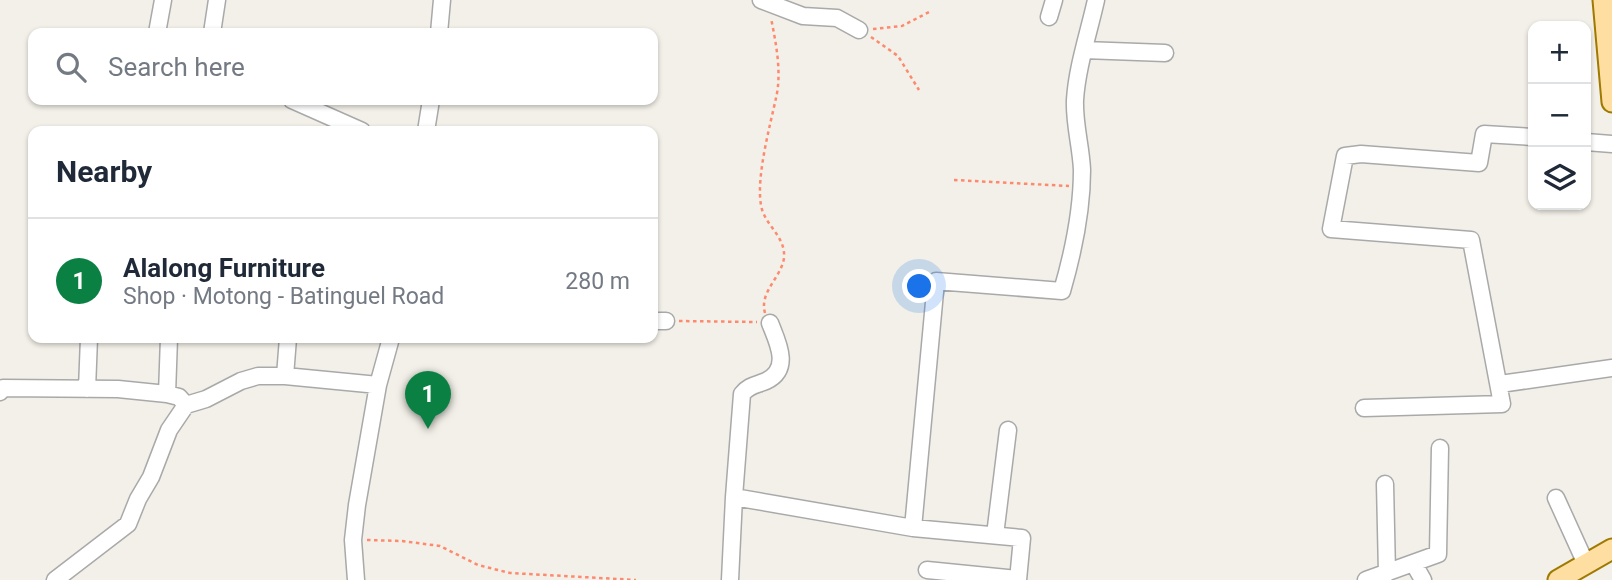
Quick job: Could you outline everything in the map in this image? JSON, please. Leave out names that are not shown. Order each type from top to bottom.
[{"type":"main road","points":[[1603,0],[1612,102]]},
{"type":"main road","points":[[1558,580],[1612,549]]},
{"type":"street","points":[[158,28],[163,0]]},
{"type":"street","points":[[213,28],[217,0]]},
{"type":"street","points":[[439,28],[442,0]]},
{"type":"street","points":[[1049,18],[1054,0]]},
{"type":"street","points":[[913,528],[936,281],[1062,292],[1081,187],[1081,155],[1075,120],[1075,100],[1096,0]]},
{"type":"street","points":[[766,1],[812,18],[837,18],[859,30]]},
{"type":"street","points":[[1084,50],[1165,53]]},
{"type":"street","points":[[303,105],[351,126]]},
{"type":"street","points":[[427,126],[430,105]]},
{"type":"street","points":[[1364,408],[1502,404],[1471,240],[1331,229],[1345,156],[1361,154],[1479,163],[1484,134],[1528,137]]},
{"type":"street","points":[[1591,142],[1612,144]]},
{"type":"street","points":[[730,580],[742,394],[747,388],[775,375],[782,355],[770,323]]},
{"type":"street","points":[[87,389],[89,343]]},
{"type":"street","points":[[167,394],[169,343]]},
{"type":"street","points":[[285,376],[288,343]]},
{"type":"street","points":[[356,580],[353,540],[357,505],[379,385],[390,343]]},
{"type":"street","points":[[1500,383],[1612,368]]},
{"type":"street","points":[[55,580],[128,523],[151,477],[169,430],[186,405],[206,400],[241,381],[258,376],[379,385]]},
{"type":"street","points":[[0,392],[3,388],[118,389],[167,394],[179,397],[186,405]]},
{"type":"street","points":[[995,535],[1008,430]]},
{"type":"street","points":[[1366,580],[1433,557],[1439,550],[1440,448]]},
{"type":"street","points":[[1385,484],[1387,573]]},
{"type":"street","points":[[734,497],[913,528],[1022,538],[1018,580],[927,570]]},
{"type":"street","points":[[1556,498],[1586,564]]},
{"type":"street","points":[[1414,564],[1423,580]]},
{"type":"path","points":[[766,1],[774,35],[778,81],[760,196],[761,208],[777,233],[783,258],[778,274],[763,300],[765,315],[770,323]]},
{"type":"path","points":[[859,30],[902,26],[931,11]]},
{"type":"path","points":[[859,30],[898,56],[919,90]]},
{"type":"path","points":[[954,180],[1081,187]]},
{"type":"path","points":[[659,321],[770,323]]},
{"type":"path","points":[[353,540],[423,542],[440,546],[478,565],[510,573],[636,580]]},
{"type":"place","name":"Alalong Furniture","points":[[428,429]]}]
